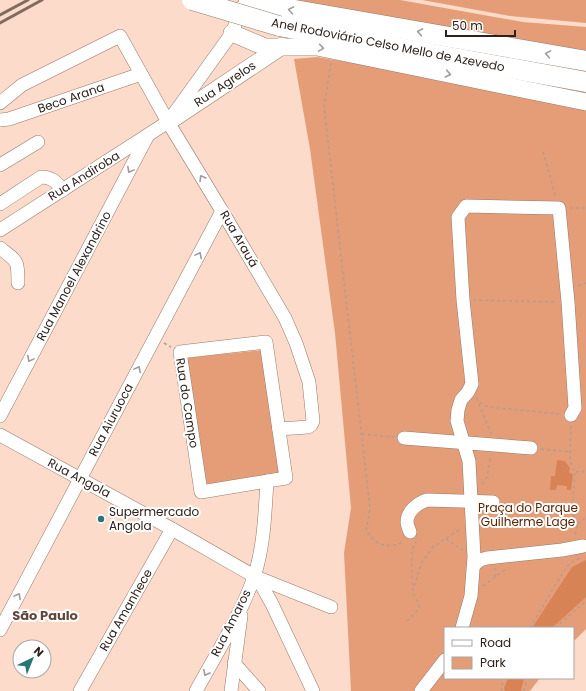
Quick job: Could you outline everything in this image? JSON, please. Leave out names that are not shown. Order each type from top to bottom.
[{"type":"highway","name":"Anel Rodoviário Celso Mello de Azevedo","points":[[192,0],[279,26],[586,82]]},
{"type":"highway","name":"Anel Rodoviário Celso Mello de Azevedo","points":[[258,3],[586,61]]},
{"type":"main road","name":"Anel Rodoviário Celso Mello de Azevedo","points":[[232,33],[265,47],[317,47],[586,102]]},
{"type":"main road","name":"Rua Agrelos","points":[[168,122],[282,46]]},
{"type":"street","points":[[168,122],[232,33],[244,0]]},
{"type":"street","name":"Rua Arauá","points":[[0,102],[22,85],[120,36],[168,122],[285,318],[296,343],[309,382],[313,421],[312,425],[308,427],[279,429]]},
{"type":"street","name":"Beco Arana","points":[[0,120],[9,119],[141,74]]},
{"type":"street","name":"Rua Andiroba","points":[[0,230],[168,122]]},
{"type":"street","name":"Rua Manoel Alexandrino","points":[[0,416],[148,136]]},
{"type":"street","points":[[0,165],[38,142]]},
{"type":"street","points":[[0,204],[41,177],[49,176],[56,181],[63,190]]},
{"type":"street","points":[[462,627],[471,596],[474,561],[469,461],[457,422],[461,400],[468,392],[472,384],[463,300],[458,217],[466,206],[559,208],[568,302],[575,408],[571,415]]},
{"type":"street","name":"Rua Aiuruoca","points":[[0,630],[222,211]]},
{"type":"street","points":[[0,248],[15,260],[18,266],[18,283]]},
{"type":"street","name":"Rua do Campo","points":[[266,342],[279,429],[287,477],[285,479],[201,492],[180,352],[266,342]]},
{"type":"street","name":"Rua Angola","points":[[0,436],[172,528],[254,576],[262,586],[272,604],[308,689]]},
{"type":"street","points":[[404,438],[531,448]]},
{"type":"street","name":"Rua Amaros","points":[[196,691],[243,606],[254,576],[263,539],[267,481]]},
{"type":"street","points":[[410,532],[407,522],[411,511],[420,503],[427,500],[493,502]]},
{"type":"street","name":"Rua Amanhece","points":[[80,691],[169,536],[172,528]]},
{"type":"street","points":[[474,561],[487,558],[562,550],[582,552]]},
{"type":"street","points":[[254,576],[331,607]]},
{"type":"street","points":[[231,691],[243,606]]},
{"type":"street","points":[[421,691],[444,661]]},
{"type":"street","points":[[234,663],[259,691]]},
{"type":"path","points":[[334,50],[329,67],[324,107],[370,509],[366,531],[378,543],[389,546],[400,545],[410,532],[416,540],[412,551],[413,587],[414,597],[419,606],[416,612],[411,615],[407,621]]},
{"type":"path","points":[[543,152],[559,208],[586,208]]},
{"type":"path","points":[[463,300],[568,302]]},
{"type":"path","points":[[155,338],[180,352]]},
{"type":"path","points":[[472,384],[475,396],[484,406],[571,415],[570,460],[572,467],[576,472],[572,512],[578,524]]},
{"type":"path","points":[[361,434],[404,438]]},
{"type":"path","points":[[531,448],[571,452]]},
{"type":"path","points":[[576,472],[583,471],[586,475]]},
{"type":"path","points":[[562,550],[573,540],[578,524],[586,517]]},
{"type":"path","points":[[413,587],[422,562],[433,547],[473,521]]},
{"type":"path","points":[[445,538],[474,561]]},
{"type":"path","points":[[531,627],[570,563],[582,552]]},
{"type":"path","points":[[471,596],[508,567]]},
{"type":"path","points":[[556,627],[586,601]]},
{"type":"path","points":[[502,691],[501,687],[505,679]]},
{"type":"path","points":[[524,691],[527,679]]},
{"type":"green space","points":[[297,0],[400,0],[523,22],[586,27],[586,54],[381,20]]},
{"type":"green space","points":[[422,0],[586,0],[586,23],[510,16]]},
{"type":"green space","name":"Praça do Parque Guilherme Lage","points":[[317,57],[418,74],[586,107],[586,629],[574,641],[574,627],[444,627],[444,679],[539,679],[530,691],[351,691],[344,553],[351,508],[335,333],[310,149],[294,59]]},
{"type":"green space","points":[[264,350],[285,477],[205,484],[186,358]]},
{"type":"shaded area","points":[[557,460],[565,461],[570,468],[569,473],[573,474],[571,490],[567,490],[567,486],[557,485],[556,490],[550,490],[551,476],[555,476]]},
{"type":"shaded area","points":[[586,560],[586,597],[553,627],[533,627],[572,567]]},
{"type":"shaded area","points":[[508,679],[524,679],[521,691],[505,691],[504,688]]},
{"type":"railway","points":[[0,15],[28,0]]},
{"type":"railway","points":[[0,23],[42,0]]},
{"type":"place","name":"Supermercado Angola","points":[[101,519]]},
{"type":"district","name":"São Paulo","points":[[45,615]]}]
